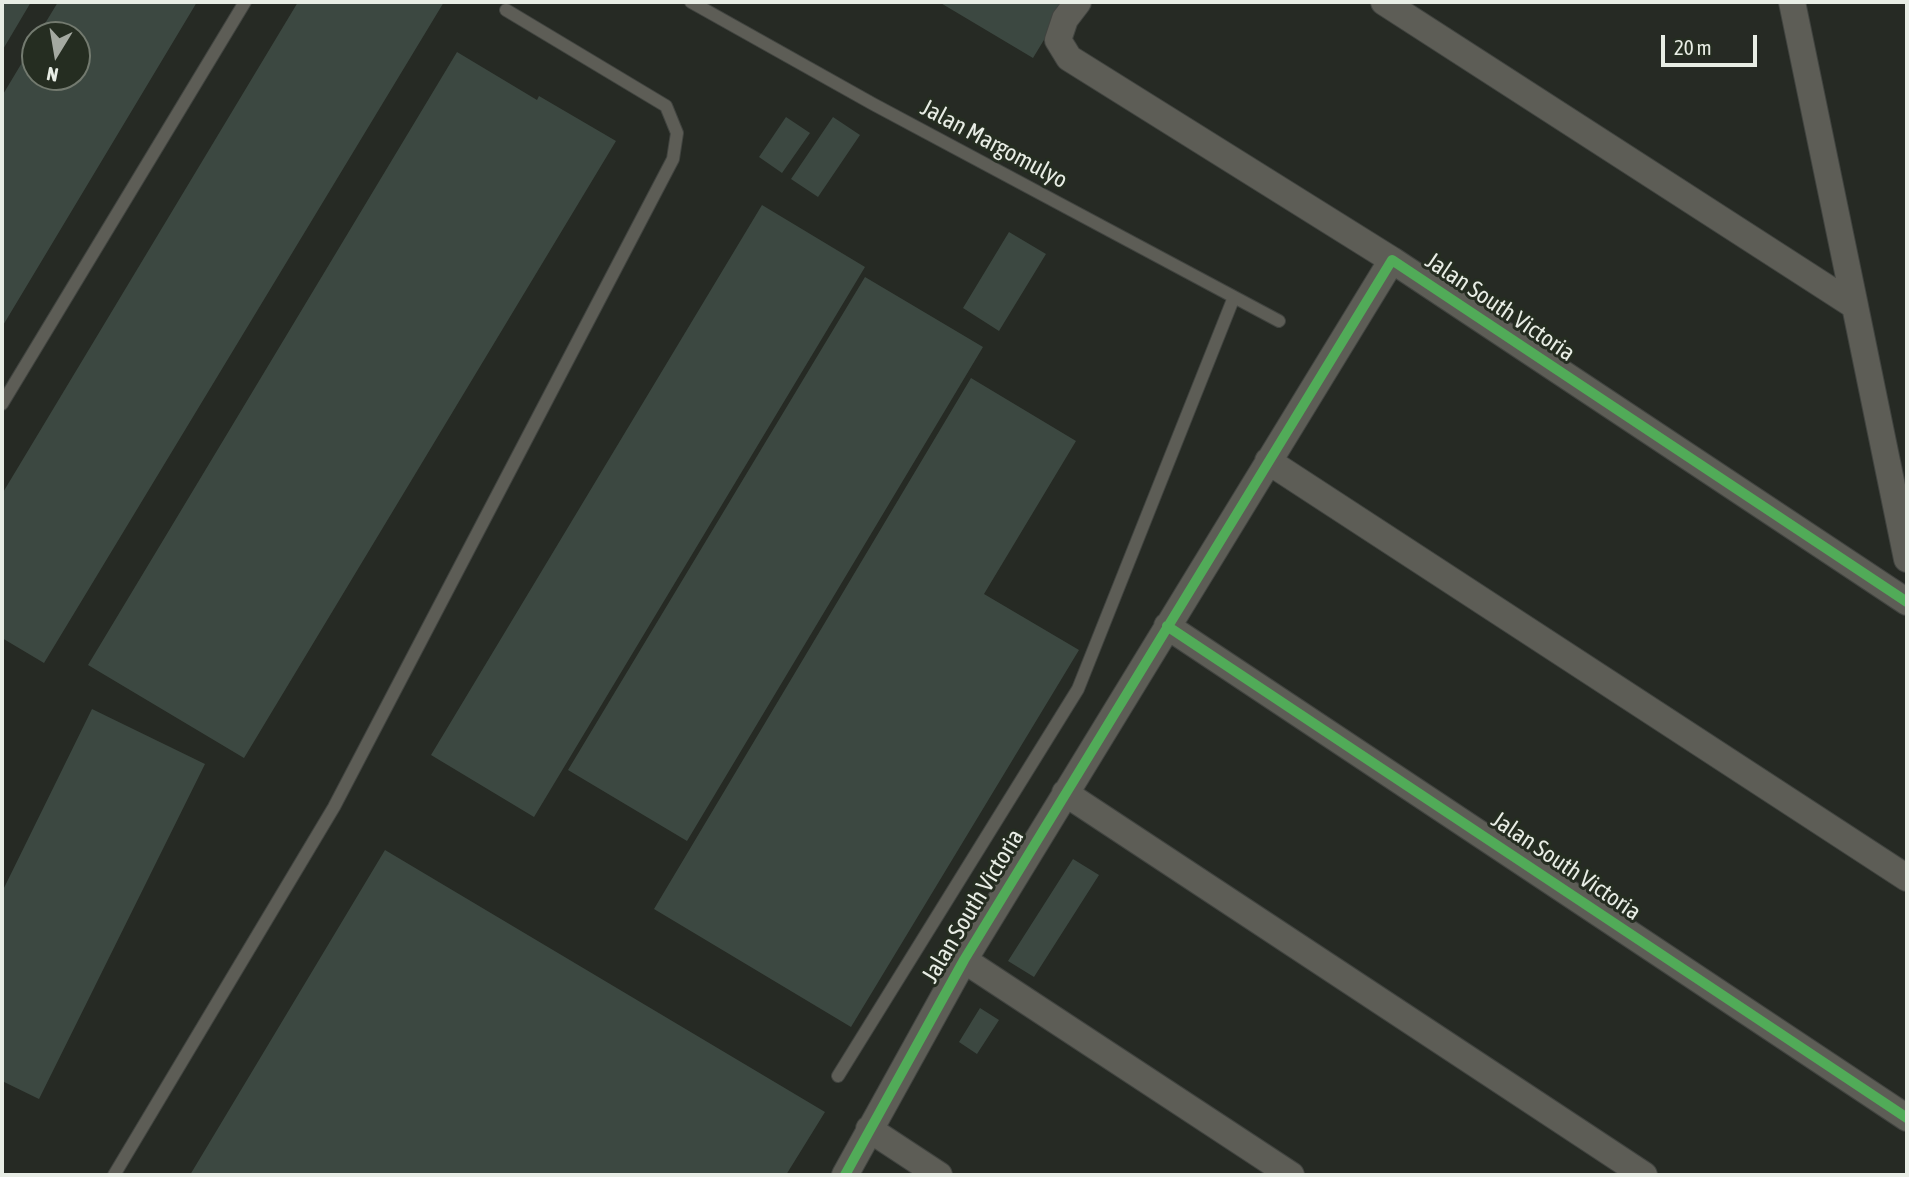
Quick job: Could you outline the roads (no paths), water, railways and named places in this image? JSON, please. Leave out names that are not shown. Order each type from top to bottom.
[{"type":"street","name":"Jalan South Victoria","points":[[1078,2],[1065,19],[1058,40],[1069,58],[1392,260],[1907,602]]},
{"type":"street","points":[[1384,2],[1855,306]]},
{"type":"street","points":[[1792,2],[1907,559]]},
{"type":"street","name":"Jalan South Victoria","points":[[845,1175],[964,960],[1392,260]]},
{"type":"street","points":[[1268,461],[1907,878]]},
{"type":"street","name":"Jalan South Victoria","points":[[1167,626],[1907,1118]]},
{"type":"street","points":[[1065,793],[1644,1175]]},
{"type":"street","name":"Jalan South Victoria","points":[[964,960],[1292,1175]]},
{"type":"street","points":[[869,1129],[939,1175]]},
{"type":"lane","points":[[2,404],[245,2]]},
{"type":"lane","name":"Jalan Margomulyo","points":[[691,2],[873,104],[1279,321]]},
{"type":"lane","points":[[114,1175],[334,807],[673,159],[677,133],[666,106],[506,10]]},
{"type":"lane","points":[[838,1076],[1078,689],[1234,297]]}]
